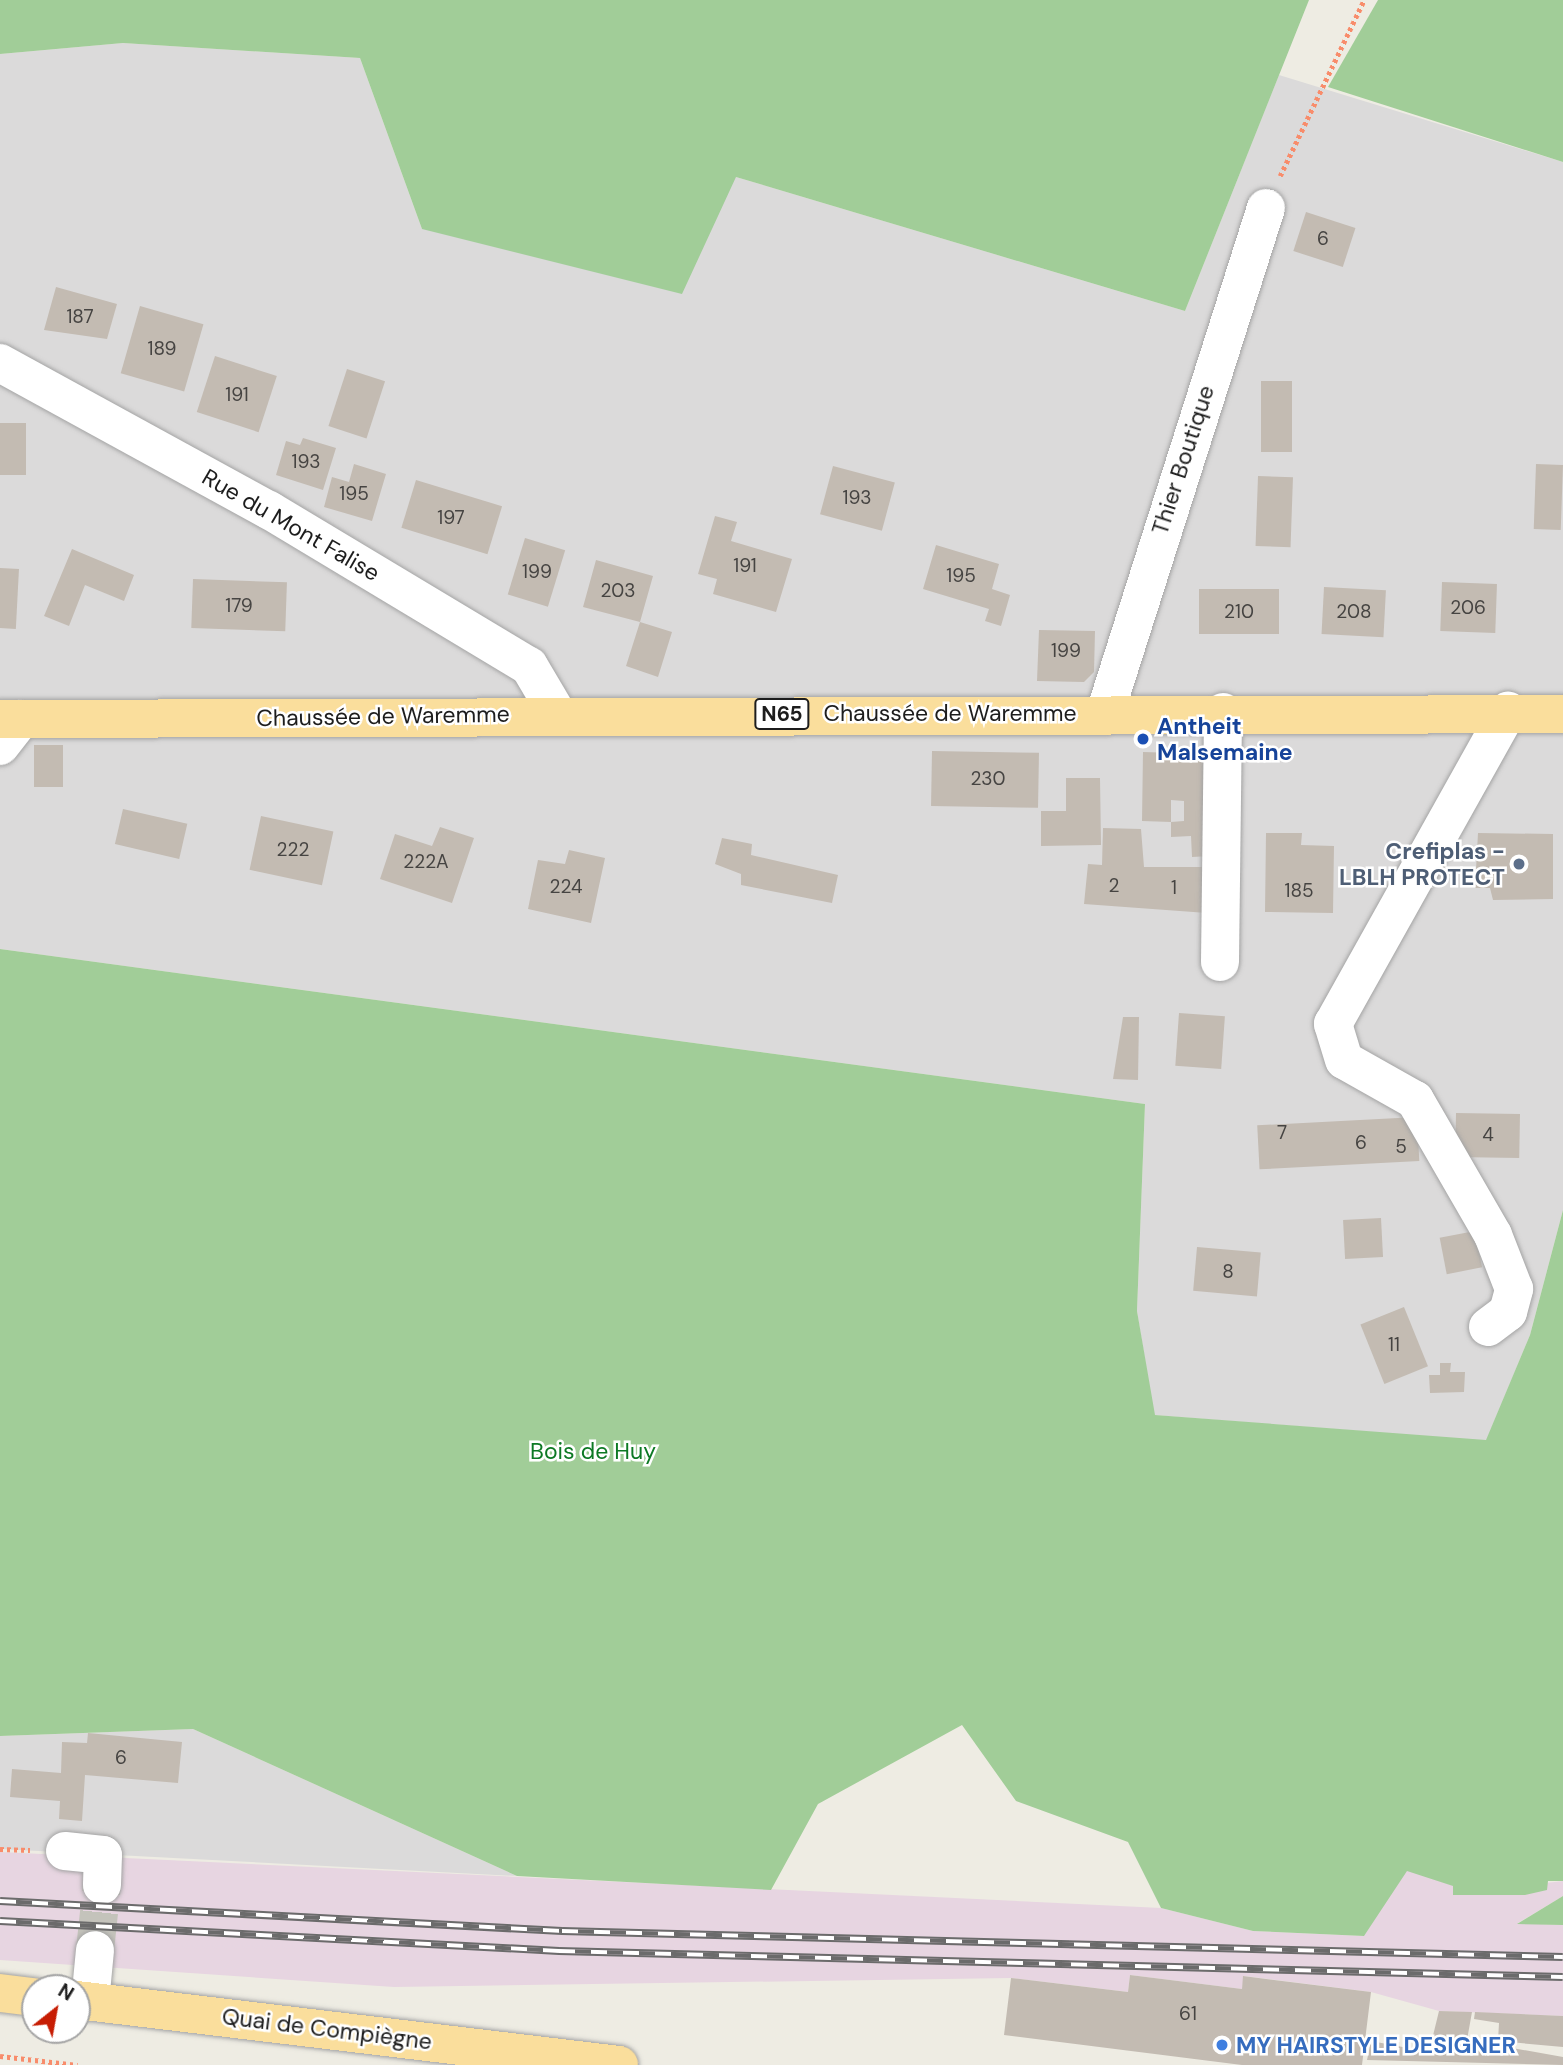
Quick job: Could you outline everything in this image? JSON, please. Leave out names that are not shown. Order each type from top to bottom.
[{"type":"main road","name":"Chaussée de Waremme","points":[[7,728],[558,715],[1508,711],[1563,714]]},
{"type":"main road","points":[[0,1993],[21,1995]]},
{"type":"main road","name":"Quai de Compiègne","points":[[91,2002],[619,2065]]},
{"type":"street","name":"Thier Boutique","points":[[1105,713],[1266,208]]},
{"type":"street","name":"Rue du Mont Falise","points":[[0,363],[269,510],[529,666],[558,715]]},
{"type":"street","points":[[1488,1327],[1508,1312],[1514,1289],[1493,1235],[1415,1100],[1344,1060],[1333,1024],[1508,711]]},
{"type":"street","points":[[1220,962],[1223,712]]},
{"type":"street","points":[[65,1851],[103,1855],[102,1885]]},
{"type":"street","points":[[89,1974],[95,1950]]},
{"type":"path","points":[[1266,208],[1324,74],[1364,0]]},
{"type":"path","points":[[0,2056],[77,2065]]},
{"type":"shaded area","points":[[123,43],[360,58],[422,229],[736,177],[1185,311],[1279,75],[1563,162],[1563,1210],[1530,1335],[1486,1441],[1154,1415],[1137,1311],[1145,1104],[0,949],[0,54]]},
{"type":"shaded area","points":[[193,1729],[517,1876],[0,1849],[0,1736]]},
{"type":"shaded area","points":[[0,1852],[1161,1908],[1253,1931],[1363,1936],[1407,1870],[1454,1886],[1453,1894],[1563,1881],[1563,1896],[1518,1923],[1563,1925],[1563,2016],[1439,2011],[1371,1992],[1244,1976],[1242,1989],[1130,1975],[1128,1992],[1011,1978],[394,1987],[0,1960]]},
{"type":"green space","points":[[0,0],[1309,0],[1185,311],[736,177],[682,294],[422,229],[360,58],[123,43],[0,54]]},
{"type":"green space","points":[[1378,0],[1563,0],[1563,162],[1328,87]]},
{"type":"green space","name":"Bois de Huy","points":[[0,949],[1145,1104],[1137,1311],[1155,1415],[1486,1440],[1530,1335],[1563,1210],[1563,1881],[1548,1881],[1547,1890],[1525,1895],[1453,1895],[1453,1886],[1407,1871],[1364,1936],[1253,1931],[1161,1908],[1128,1842],[1016,1801],[962,1725],[818,1804],[771,1890],[517,1876],[193,1729],[0,1736]]},
{"type":"green space","points":[[1563,1896],[1563,1925],[1517,1924]]},
{"type":"building","points":[[1306,212],[1355,228],[1343,267],[1293,251]]},
{"type":"building","points":[[56,287],[117,304],[107,339],[44,330]]},
{"type":"building","points":[[140,306],[203,324],[184,391],[121,373]]},
{"type":"building","points":[[215,356],[277,376],[259,432],[197,412]]},
{"type":"building","points":[[347,369],[385,381],[367,438],[328,426]]},
{"type":"building","points":[[1261,381],[1292,381],[1292,452],[1261,452]]},
{"type":"building","points":[[0,423],[26,423],[26,475],[0,475]]},
{"type":"building","points":[[303,438],[336,448],[323,490],[276,475],[286,441],[300,445]]},
{"type":"building","points":[[354,464],[386,474],[372,521],[324,507],[332,477],[349,482]]},
{"type":"building","points":[[1536,464],[1563,465],[1561,530],[1534,529]]},
{"type":"building","points":[[833,466],[895,483],[882,531],[820,514]]},
{"type":"building","points":[[1258,476],[1293,477],[1291,547],[1256,546]]},
{"type":"building","points":[[416,480],[502,506],[487,554],[401,528]]},
{"type":"building","points":[[715,516],[737,522],[731,541],[792,559],[776,612],[713,594],[717,579],[698,574]]},
{"type":"building","points":[[525,538],[565,550],[548,607],[508,594]]},
{"type":"building","points":[[936,545],[999,564],[992,589],[1010,595],[1001,626],[985,621],[989,609],[923,589]]},
{"type":"building","points":[[72,549],[134,575],[124,601],[85,585],[69,626],[44,616]]},
{"type":"building","points":[[596,560],[653,576],[640,622],[583,607]]},
{"type":"building","points":[[0,568],[19,569],[16,629],[0,628]]},
{"type":"building","points":[[193,579],[287,582],[285,631],[191,628]]},
{"type":"building","points":[[1442,582],[1497,584],[1495,633],[1440,631]]},
{"type":"building","points":[[1324,587],[1386,590],[1383,637],[1322,634]]},
{"type":"building","points":[[1199,589],[1279,589],[1279,634],[1199,634]]},
{"type":"building","points":[[640,622],[672,632],[658,677],[626,666]]},
{"type":"building","points":[[1039,630],[1095,631],[1094,672],[1084,682],[1037,681]]},
{"type":"building","points":[[34,745],[63,745],[63,787],[34,787]]},
{"type":"building","points":[[932,751],[1039,753],[1038,808],[931,806]]},
{"type":"building","points":[[1143,752],[1208,754],[1210,856],[1192,857],[1191,836],[1171,837],[1171,822],[1142,821]],"holes":[[[1171,800],[1184,801],[1184,821],[1171,822]]]},
{"type":"building","points":[[1066,778],[1100,778],[1101,845],[1041,846],[1041,811],[1066,811]]},
{"type":"building","points":[[123,809],[187,824],[179,859],[115,844]]},
{"type":"building","points":[[261,816],[333,831],[322,885],[250,870]]},
{"type":"building","points":[[440,827],[474,838],[452,903],[380,879],[395,834],[432,846]]},
{"type":"building","points":[[1103,828],[1141,829],[1144,867],[1206,867],[1207,913],[1084,904],[1088,864],[1102,865]]},
{"type":"building","points":[[1266,833],[1302,833],[1301,845],[1334,846],[1333,913],[1265,912]]},
{"type":"building","points":[[1478,833],[1553,834],[1553,899],[1493,900],[1490,888],[1475,888]]},
{"type":"building","points":[[722,838],[752,844],[751,855],[838,875],[832,903],[741,885],[741,874],[715,864]]},
{"type":"building","points":[[569,850],[605,858],[591,923],[528,909],[538,860],[565,864]]},
{"type":"building","points":[[1179,1013],[1225,1016],[1221,1069],[1175,1066]]},
{"type":"building","points":[[1123,1017],[1139,1017],[1138,1080],[1113,1079]]},
{"type":"building","points":[[1456,1113],[1520,1114],[1519,1158],[1455,1157]]},
{"type":"building","points":[[1417,1117],[1419,1161],[1260,1169],[1257,1125]]},
{"type":"building","points":[[1381,1218],[1383,1257],[1345,1259],[1343,1220]]},
{"type":"building","points":[[1475,1231],[1482,1267],[1447,1274],[1440,1238]]},
{"type":"building","points":[[1197,1247],[1261,1253],[1257,1296],[1193,1291]]},
{"type":"building","points":[[1404,1307],[1428,1366],[1384,1384],[1360,1325]]},
{"type":"building","points":[[1440,1363],[1451,1363],[1450,1372],[1465,1372],[1464,1392],[1430,1393],[1429,1375],[1440,1375]]},
{"type":"building","points":[[88,1733],[182,1742],[178,1783],[85,1775],[82,1821],[59,1819],[60,1801],[10,1797],[12,1769],[61,1773],[62,1742],[87,1743]]},
{"type":"building","points":[[1130,1975],[1242,1989],[1243,1976],[1371,1992],[1362,2065],[1242,2065],[1004,2035],[1011,1978],[1128,1992]]},
{"type":"building","points":[[1439,2011],[1472,2012],[1467,2040],[1563,2057],[1563,2065],[1367,2060],[1371,2041],[1429,2052]]},
{"type":"building","points":[[1475,2012],[1563,2016],[1563,2047],[1498,2041],[1499,2023],[1474,2019]]},
{"type":"tunnel","points":[[95,1950],[102,1885]]},
{"type":"railway","points":[[0,1901],[562,1931],[1563,1957]]},
{"type":"railway","points":[[0,1921],[559,1951],[1563,1977]]},
{"type":"place","name":"Antheit Malsemaine","points":[[1143,739]]},
{"type":"place","name":"Crefiplas - LBLH PROTECT","points":[[1519,864]]},
{"type":"place","name":"MY HAIRSTYLE DESIGNER","points":[[1222,2045]]}]
